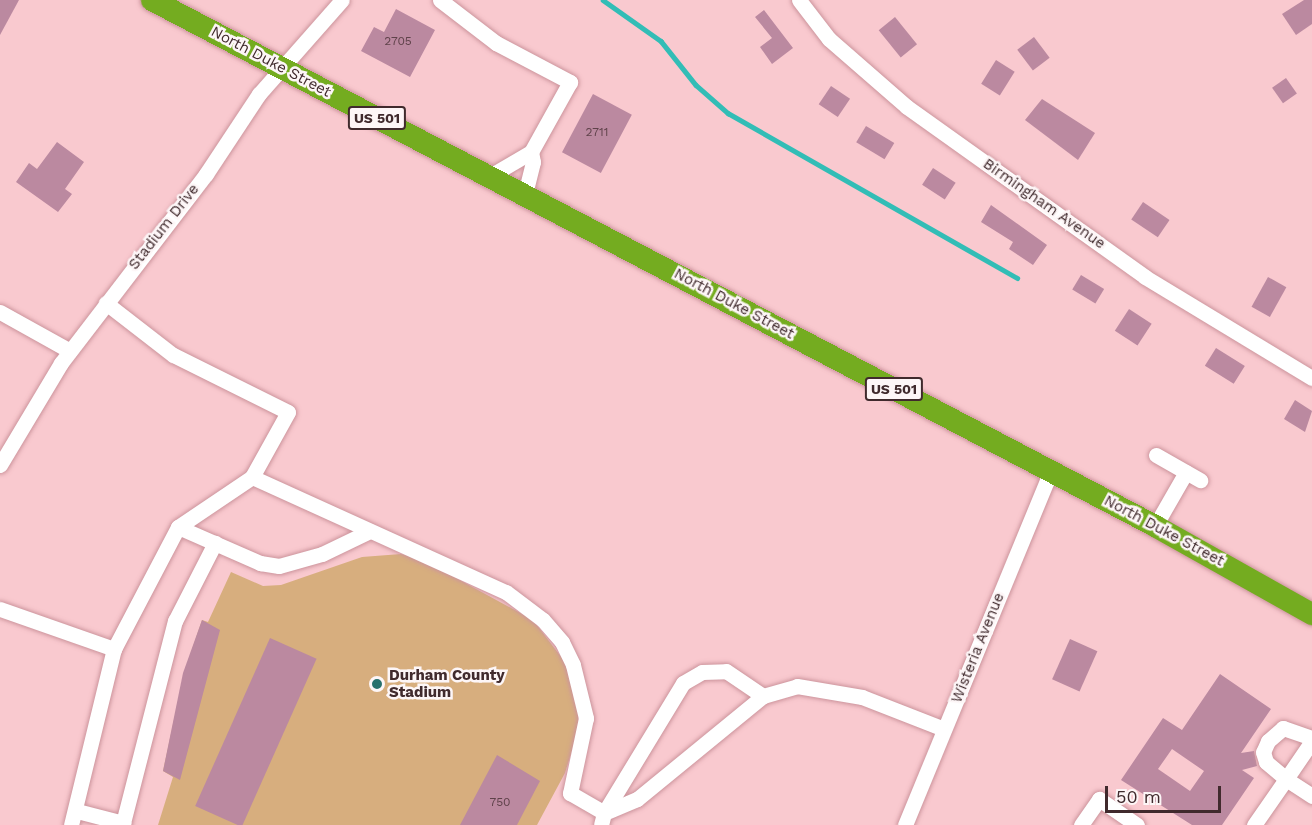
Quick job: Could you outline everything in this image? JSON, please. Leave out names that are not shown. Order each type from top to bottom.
[{"type":"highway","name":"North Duke Street","points":[[152,0],[1155,526],[1312,614]]},
{"type":"street","name":"Stadium Drive","points":[[0,465],[27,413],[70,351],[280,67],[342,0]]},
{"type":"street","points":[[440,0],[496,43],[570,82],[531,152],[490,176]]},
{"type":"street","name":"Birmingham Avenue","points":[[799,0],[829,39],[908,106],[1145,277],[1312,378]]},
{"type":"street","points":[[525,194],[534,162],[531,152]]},
{"type":"street","points":[[106,303],[173,355],[288,412],[252,477],[178,527],[114,649],[74,818],[123,823],[175,621],[215,543]]},
{"type":"street","points":[[0,312],[70,351]]},
{"type":"street","points":[[1156,455],[1200,480]]},
{"type":"street","name":"Wisteria Avenue","points":[[905,825],[1051,471]]},
{"type":"street","points":[[1155,526],[1186,472]]},
{"type":"street","points":[[252,477],[506,592],[543,620],[562,642],[582,690],[586,718],[570,793],[602,819]]},
{"type":"street","points":[[178,527],[260,563],[279,566],[322,554],[370,531]]},
{"type":"street","points":[[0,609],[114,649]]},
{"type":"street","points":[[602,819],[683,683],[702,672],[726,671],[763,696]]},
{"type":"street","points":[[602,819],[637,799],[763,696],[797,686],[862,697],[944,729]]},
{"type":"street","points":[[1254,825],[1286,779],[1312,740],[1283,728],[1268,741],[1266,762],[1286,779],[1312,796]]},
{"type":"street","points":[[1081,825],[1099,800],[1137,825]]},
{"type":"shaded area","name":"Durham County Stadium","points":[[401,554],[423,560],[533,620],[565,662],[578,694],[578,731],[565,773],[537,825],[158,825],[173,777],[163,771],[184,673],[202,620],[208,622],[231,572],[263,586],[281,585],[362,557]]},
{"type":"building","points":[[0,0],[19,0],[0,35]]},
{"type":"building","points":[[1304,0],[1312,0],[1312,24],[1296,35],[1282,14]]},
{"type":"building","points":[[396,9],[435,30],[410,77],[361,51],[374,27],[384,32]]},
{"type":"building","points":[[764,10],[793,48],[772,64],[760,47],[772,38],[755,17]]},
{"type":"building","points":[[895,17],[917,44],[901,57],[879,30]]},
{"type":"building","points":[[1034,37],[1050,58],[1033,70],[1017,50]]},
{"type":"building","points":[[996,60],[1015,72],[1000,95],[981,84]]},
{"type":"building","points":[[1286,78],[1297,94],[1283,103],[1272,88]]},
{"type":"building","points":[[831,86],[850,99],[838,117],[819,104]]},
{"type":"building","points":[[593,94],[632,115],[601,173],[562,152]]},
{"type":"building","points":[[1042,99],[1095,133],[1078,160],[1025,120]]},
{"type":"building","points":[[866,126],[894,143],[885,159],[856,142]]},
{"type":"building","points":[[57,142],[84,162],[65,189],[72,194],[58,212],[16,182],[29,163],[37,169]]},
{"type":"building","points":[[933,168],[956,183],[945,199],[922,185]]},
{"type":"building","points":[[1143,202],[1170,220],[1158,237],[1131,219]]},
{"type":"building","points":[[991,205],[1047,245],[1033,265],[1009,249],[1013,242],[981,222]]},
{"type":"building","points":[[1081,275],[1104,289],[1095,303],[1072,290]]},
{"type":"building","points":[[1268,277],[1286,287],[1270,317],[1252,307]]},
{"type":"building","points":[[1129,309],[1152,324],[1137,346],[1115,331]]},
{"type":"building","points":[[1216,348],[1245,366],[1234,384],[1205,366]]},
{"type":"building","points":[[1295,400],[1312,411],[1305,432],[1284,419]]},
{"type":"building","points":[[202,620],[220,630],[180,780],[163,771],[183,673]]},
{"type":"building","points":[[270,638],[317,659],[243,825],[238,825],[195,806]]},
{"type":"building","points":[[1070,639],[1097,651],[1080,691],[1052,679]]},
{"type":"building","points":[[1220,674],[1271,709],[1241,753],[1254,751],[1257,766],[1242,770],[1254,778],[1222,825],[1192,825],[1121,780],[1163,718],[1182,730]],"holes":[[[1172,749],[1204,771],[1190,791],[1158,769]]]},
{"type":"building","points":[[497,755],[540,781],[517,825],[460,825]]},
{"type":"waterway","points":[[603,0],[661,41],[696,85],[728,113],[1017,278]]},
{"type":"place","name":"Durham County Stadium","points":[[377,684]]}]
